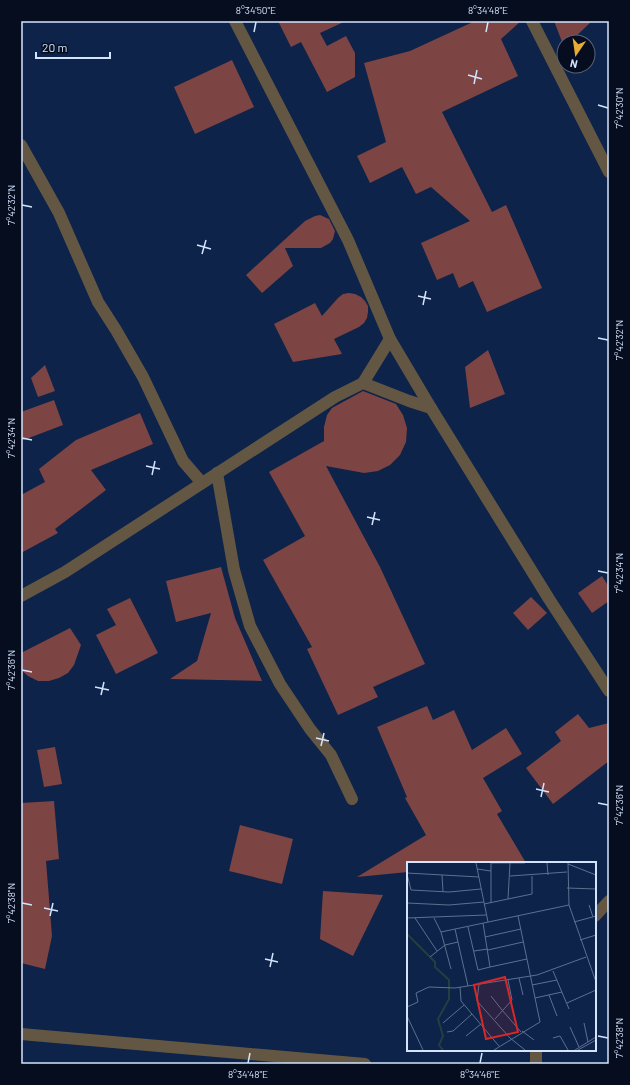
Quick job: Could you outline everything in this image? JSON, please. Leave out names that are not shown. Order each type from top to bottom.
[{"type":"street","points":[[235,21],[348,240],[390,339],[549,599],[609,691]]},
{"type":"street","points":[[532,21],[609,172]]},
{"type":"street","points":[[21,145],[59,214],[98,302],[144,377],[183,461],[202,483]]},
{"type":"street","points":[[21,596],[64,572],[335,397],[363,383],[390,339]]},
{"type":"street","points":[[363,383],[431,408]]},
{"type":"street","points":[[217,473],[234,570],[250,626],[280,684],[310,730],[330,755],[352,799]]},
{"type":"street","points":[[596,915],[609,901]]},
{"type":"street","points":[[21,1034],[365,1064]]},
{"type":"street","points":[[536,1051],[536,1064]]},
{"type":"building","points":[[278,21],[346,21],[320,33],[327,46],[346,36],[355,53],[355,77],[327,92],[301,42],[291,47]]},
{"type":"building","points":[[475,21],[521,21],[501,39],[518,76],[442,112],[492,212],[506,205],[542,288],[487,312],[473,281],[459,288],[453,273],[437,280],[421,243],[470,221],[431,187],[416,194],[402,167],[370,183],[357,156],[386,142],[364,63],[410,51]]},
{"type":"building","points":[[554,21],[592,21],[578,34],[559,34]]},
{"type":"building","points":[[232,60],[254,107],[195,134],[174,87]]},
{"type":"building","points":[[320,215],[329,219],[335,231],[333,239],[330,243],[321,248],[285,248],[293,266],[262,293],[246,275],[305,221]]},
{"type":"building","points":[[349,293],[361,297],[365,301],[368,306],[368,312],[364,323],[359,327],[334,339],[342,354],[293,362],[274,324],[315,303],[322,316],[338,298],[343,294]]},
{"type":"building","points":[[488,350],[505,394],[470,408],[465,367]]},
{"type":"building","points":[[45,365],[55,391],[38,397],[31,378]]},
{"type":"building","points":[[363,391],[396,404],[403,415],[407,428],[406,442],[400,455],[390,465],[378,471],[364,473],[326,466],[380,567],[425,664],[373,687],[378,697],[338,715],[307,649],[312,647],[263,560],[305,536],[269,472],[324,441],[324,427],[327,415],[332,408]]},
{"type":"building","points":[[54,400],[63,425],[21,441],[21,412]]},
{"type":"building","points":[[140,413],[153,444],[91,470],[106,490],[55,529],[58,533],[21,553],[21,495],[45,482],[39,469],[76,440]]},
{"type":"building","points":[[221,567],[235,618],[262,681],[170,679],[197,661],[211,613],[176,622],[166,581]]},
{"type":"building","points":[[602,576],[609,587],[609,601],[592,613],[578,593]]},
{"type":"building","points":[[531,597],[547,613],[528,630],[513,613]]},
{"type":"building","points":[[130,598],[158,653],[116,674],[96,635],[116,625],[107,609]]},
{"type":"building","points":[[70,628],[81,645],[74,665],[68,673],[49,681],[38,681],[28,676],[21,670],[21,653]]},
{"type":"building","points":[[427,706],[433,720],[454,710],[472,750],[506,728],[522,754],[483,778],[502,811],[497,814],[525,862],[407,862],[407,872],[357,877],[426,835],[405,798],[407,797],[377,727]]},
{"type":"building","points":[[578,714],[589,728],[609,723],[609,761],[553,804],[526,768],[561,741],[555,732]]},
{"type":"building","points":[[55,747],[62,784],[44,787],[37,750]]},
{"type":"building","points":[[54,801],[59,859],[46,861],[52,936],[45,969],[21,963],[21,803]]},
{"type":"building","points":[[240,825],[293,839],[282,884],[229,871]]},
{"type":"building","points":[[323,891],[383,895],[353,956],[320,939]]}]
